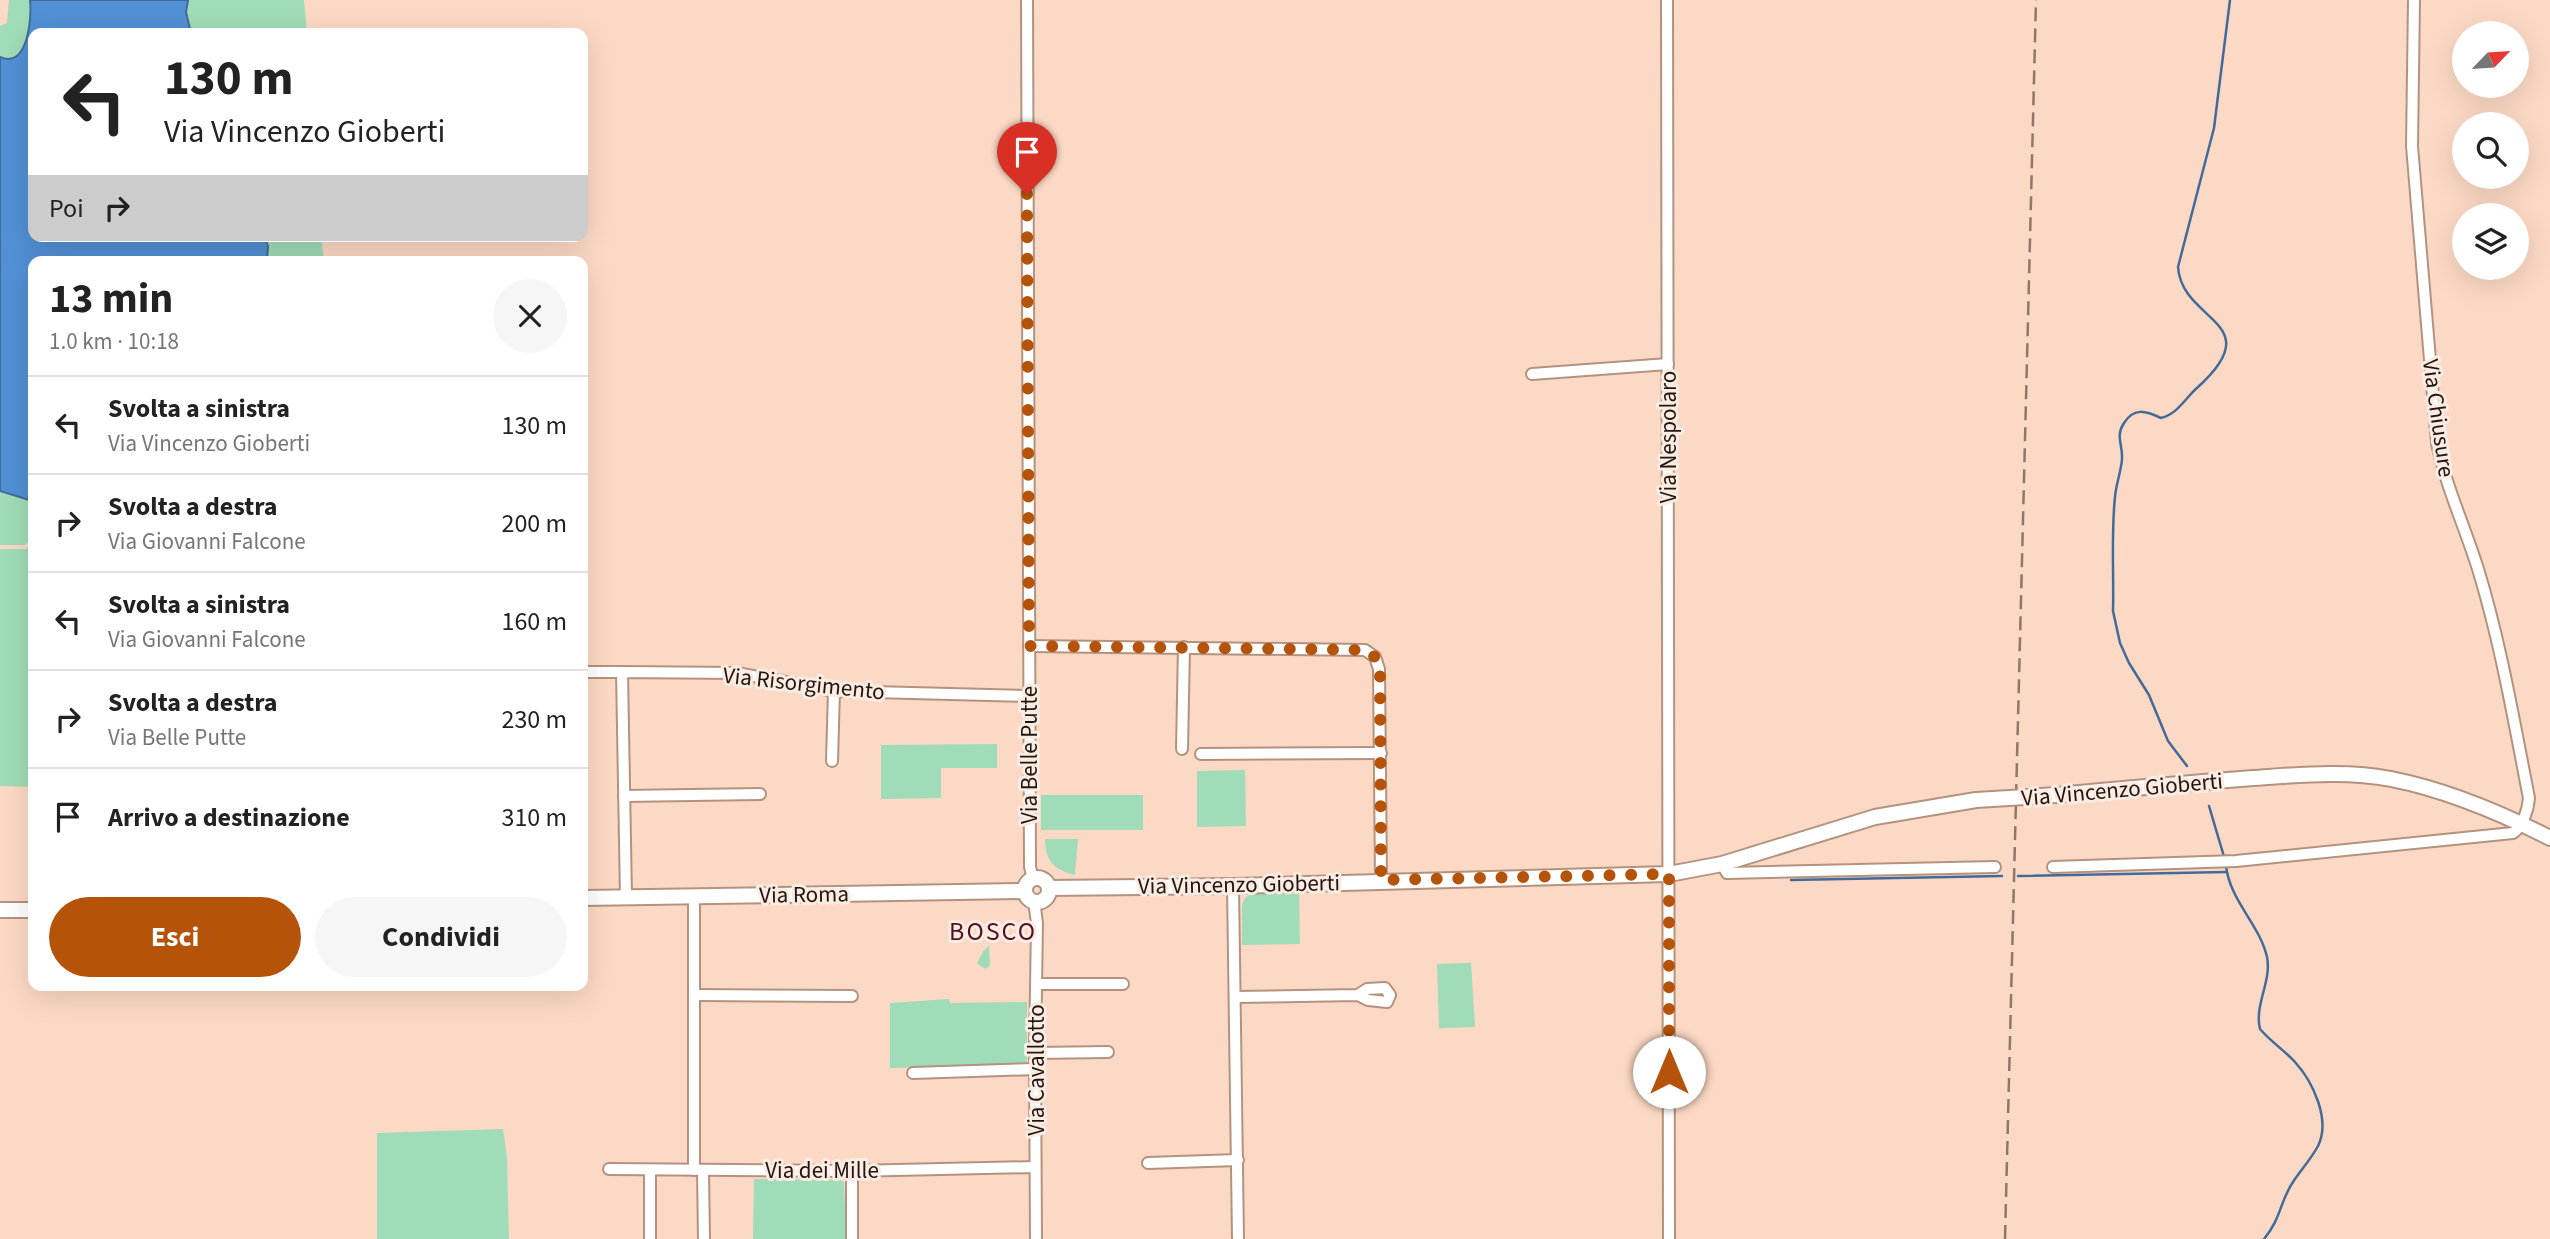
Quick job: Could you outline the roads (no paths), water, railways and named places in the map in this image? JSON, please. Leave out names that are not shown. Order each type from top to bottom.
[{"type":"street","name":"Via Belle Putte","points":[[1027,0],[1028,696],[1031,890]]},
{"type":"street","name":"Via Nespolaro","points":[[1667,0],[1669,1239]]},
{"type":"street","name":"Via Chiusure","points":[[2414,0],[2412,146],[2437,443],[2444,477],[2478,569],[2497,642],[2529,798],[2529,806],[2521,824]]},
{"type":"street","points":[[1532,374],[1668,364]]},
{"type":"street","points":[[1029,646],[1365,650],[1375,657],[1380,669],[1381,880]]},
{"type":"street","points":[[1182,748],[1184,647]]},
{"type":"street","name":"Via Risorgimento","points":[[588,672],[737,673],[834,691],[1028,696]]},
{"type":"street","points":[[622,672],[626,897]]},
{"type":"street","points":[[832,761],[834,691]]},
{"type":"street","points":[[1201,754],[1381,753]]},
{"type":"street","name":"Via Vincenzo Gioberti","points":[[1031,890],[1045,898],[1049,888],[1233,886],[1669,874],[1722,864],[1875,817],[1976,800],[2272,777],[2346,775],[2389,778],[2445,792],[2550,838]]},
{"type":"street","points":[[624,796],[760,794]]},
{"type":"street","points":[[2053,867],[2236,861],[2512,833],[2521,824]]},
{"type":"street","name":"Via Vincenzo Gioberti","points":[[1722,864],[1727,873],[1995,867]]},
{"type":"street","points":[[1233,886],[1238,1239]]},
{"type":"street","name":"Via Roma","points":[[588,898],[1031,890]]},
{"type":"street","name":"Via Cavallotto","points":[[1031,890],[1037,923],[1036,1239]]},
{"type":"street","points":[[694,896],[699,1170],[704,1239]]},
{"type":"street","points":[[0,910],[28,909]]},
{"type":"street","points":[[1037,984],[1123,984]]},
{"type":"street","points":[[695,995],[852,996]]},
{"type":"street","points":[[1235,997],[1358,995]]},
{"type":"street","points":[[1035,1053],[1108,1052]]},
{"type":"street","points":[[913,1073],[1035,1069]]},
{"type":"street","points":[[1148,1163],[1238,1160]]},
{"type":"street","name":"Via dei Mille","points":[[609,1169],[852,1171],[1035,1167]]},
{"type":"street","points":[[650,1170],[650,1239]]},
{"type":"street","points":[[852,1171],[852,1239]]},
{"type":"water","points":[[30,0],[188,0],[186,12],[190,28],[29,28]]},
{"type":"water","points":[[28,33],[28,242],[266,242],[268,246],[267,256],[28,256],[28,500],[0,491],[0,57],[9,59],[17,56]]},
{"type":"waterway","points":[[2187,766],[2168,741],[2149,695],[2120,643],[2113,611],[2114,511],[2122,459],[2120,432],[2124,423],[2136,413],[2145,412],[2161,418],[2172,413],[2218,365],[2226,348],[2224,335],[2216,323],[2183,286],[2178,267],[2214,128],[2230,0]]},
{"type":"waterway","points":[[2209,806],[2225,860]]},
{"type":"waterway","points":[[2226,866],[2233,890],[2258,934],[2267,957],[2267,975],[2259,1011],[2260,1029],[2302,1070],[2314,1091],[2321,1113],[2318,1146],[2289,1189],[2274,1224],[2264,1239]]},
{"type":"waterway","points":[[2018,876],[2227,872]]},
{"type":"waterway","points":[[1791,880],[2002,876]]},
{"type":"railway","points":[[2005,1239],[2036,0]]},
{"type":"district","name":"BOSCO","points":[[993,931]]}]
